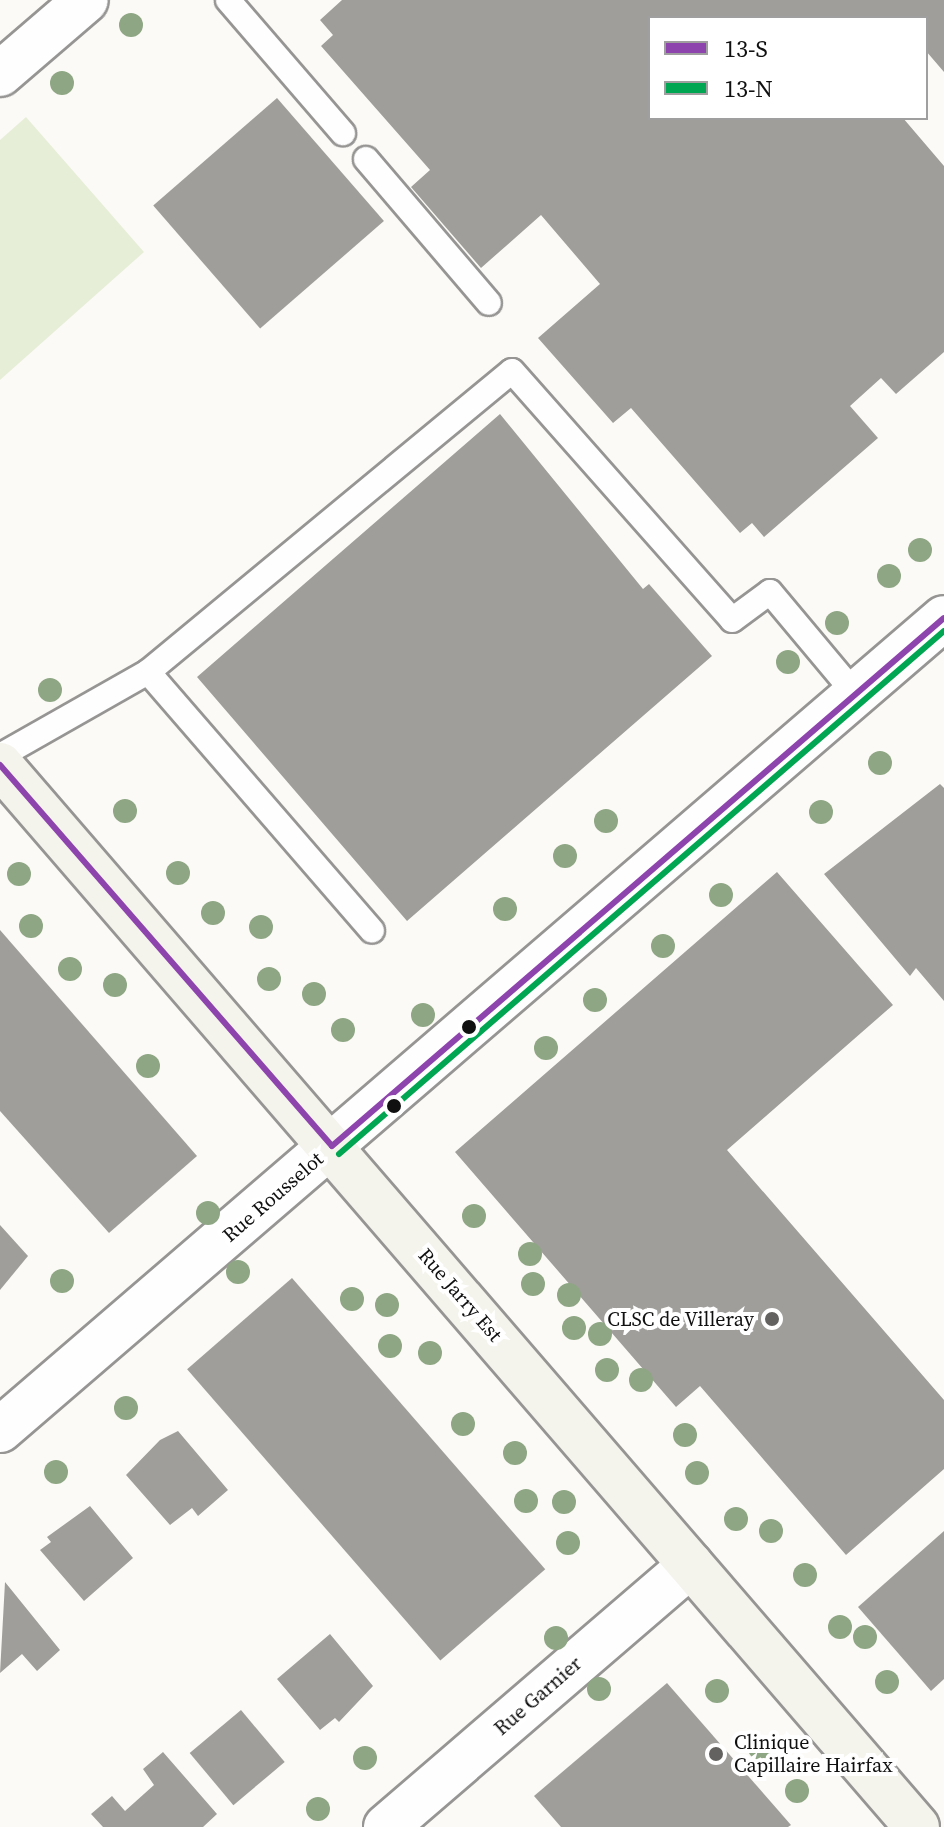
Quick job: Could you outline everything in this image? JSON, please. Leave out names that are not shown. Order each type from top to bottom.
[{"type":"main road","name":"Rue Jarry Est","points":[[0,765],[917,1827]]},
{"type":"street","points":[[0,74],[86,0]]},
{"type":"street","name":"Rue Rousselot","points":[[0,1430],[944,618]]},
{"type":"street","name":"Rue Garnier","points":[[386,1827],[691,1565]]},
{"type":"lane","points":[[228,0],[343,133]]},
{"type":"lane","points":[[366,159],[489,303]]},
{"type":"lane","points":[[0,756],[148,672],[512,371],[732,620],[770,592],[856,695]]},
{"type":"lane","points":[[148,672],[372,931]]},
{"type":"green space","points":[[26,117],[144,252],[0,380],[0,140]]},
{"type":"building","points":[[342,0],[944,0],[944,72],[928,53],[928,16],[648,16],[648,120],[905,120],[944,166],[944,352],[896,394],[881,378],[850,406],[878,438],[764,537],[752,523],[740,533],[631,408],[613,423],[538,338],[600,284],[541,215],[481,268],[411,187],[430,170],[321,46],[333,35],[320,20]]},
{"type":"building","points":[[277,98],[384,221],[260,329],[153,206]]},
{"type":"building","points":[[500,414],[643,589],[649,584],[712,656],[407,921],[197,677]]},
{"type":"building","points":[[940,784],[944,788],[944,1001],[916,968],[910,976],[824,874]]},
{"type":"building","name":"CLSC de Villeray","points":[[777,872],[893,1005],[727,1150],[944,1400],[944,1469],[846,1555],[700,1386],[676,1407],[455,1152]]},
{"type":"building","points":[[0,930],[197,1156],[109,1233],[0,1111]]},
{"type":"building","points":[[0,1225],[28,1256],[0,1290]]},
{"type":"building","points":[[292,1278],[545,1569],[440,1661],[187,1369]]},
{"type":"building","points":[[178,1431],[228,1490],[198,1516],[192,1508],[170,1525],[126,1475],[160,1440]]},
{"type":"building","points":[[90,1506],[133,1558],[84,1601],[40,1550],[51,1542],[47,1537]]},
{"type":"building","points":[[944,1531],[944,1679],[931,1691],[858,1607]]},
{"type":"building","points":[[5,1582],[60,1650],[37,1671],[22,1654],[0,1673]]},
{"type":"building","points":[[330,1634],[373,1686],[339,1722],[335,1718],[320,1730],[277,1679]]},
{"type":"building","points":[[667,1683],[791,1825],[561,1827],[534,1796]]},
{"type":"building","points":[[241,1710],[285,1762],[233,1805],[190,1753]]},
{"type":"building","points":[[163,1752],[217,1814],[203,1827],[103,1827],[91,1814],[112,1796],[125,1811],[154,1785],[143,1769]]},
{"type":"transit line","name":"13-S","points":[[0,765],[332,1146],[944,618]]},
{"type":"transit line","name":"13-N","points":[[339,1154],[944,631]]},
{"type":"place","name":"CLSC de Villeray","points":[[772,1319]]},
{"type":"place","name":"Clinique Capillaire Hairfax","points":[[716,1754]]}]
